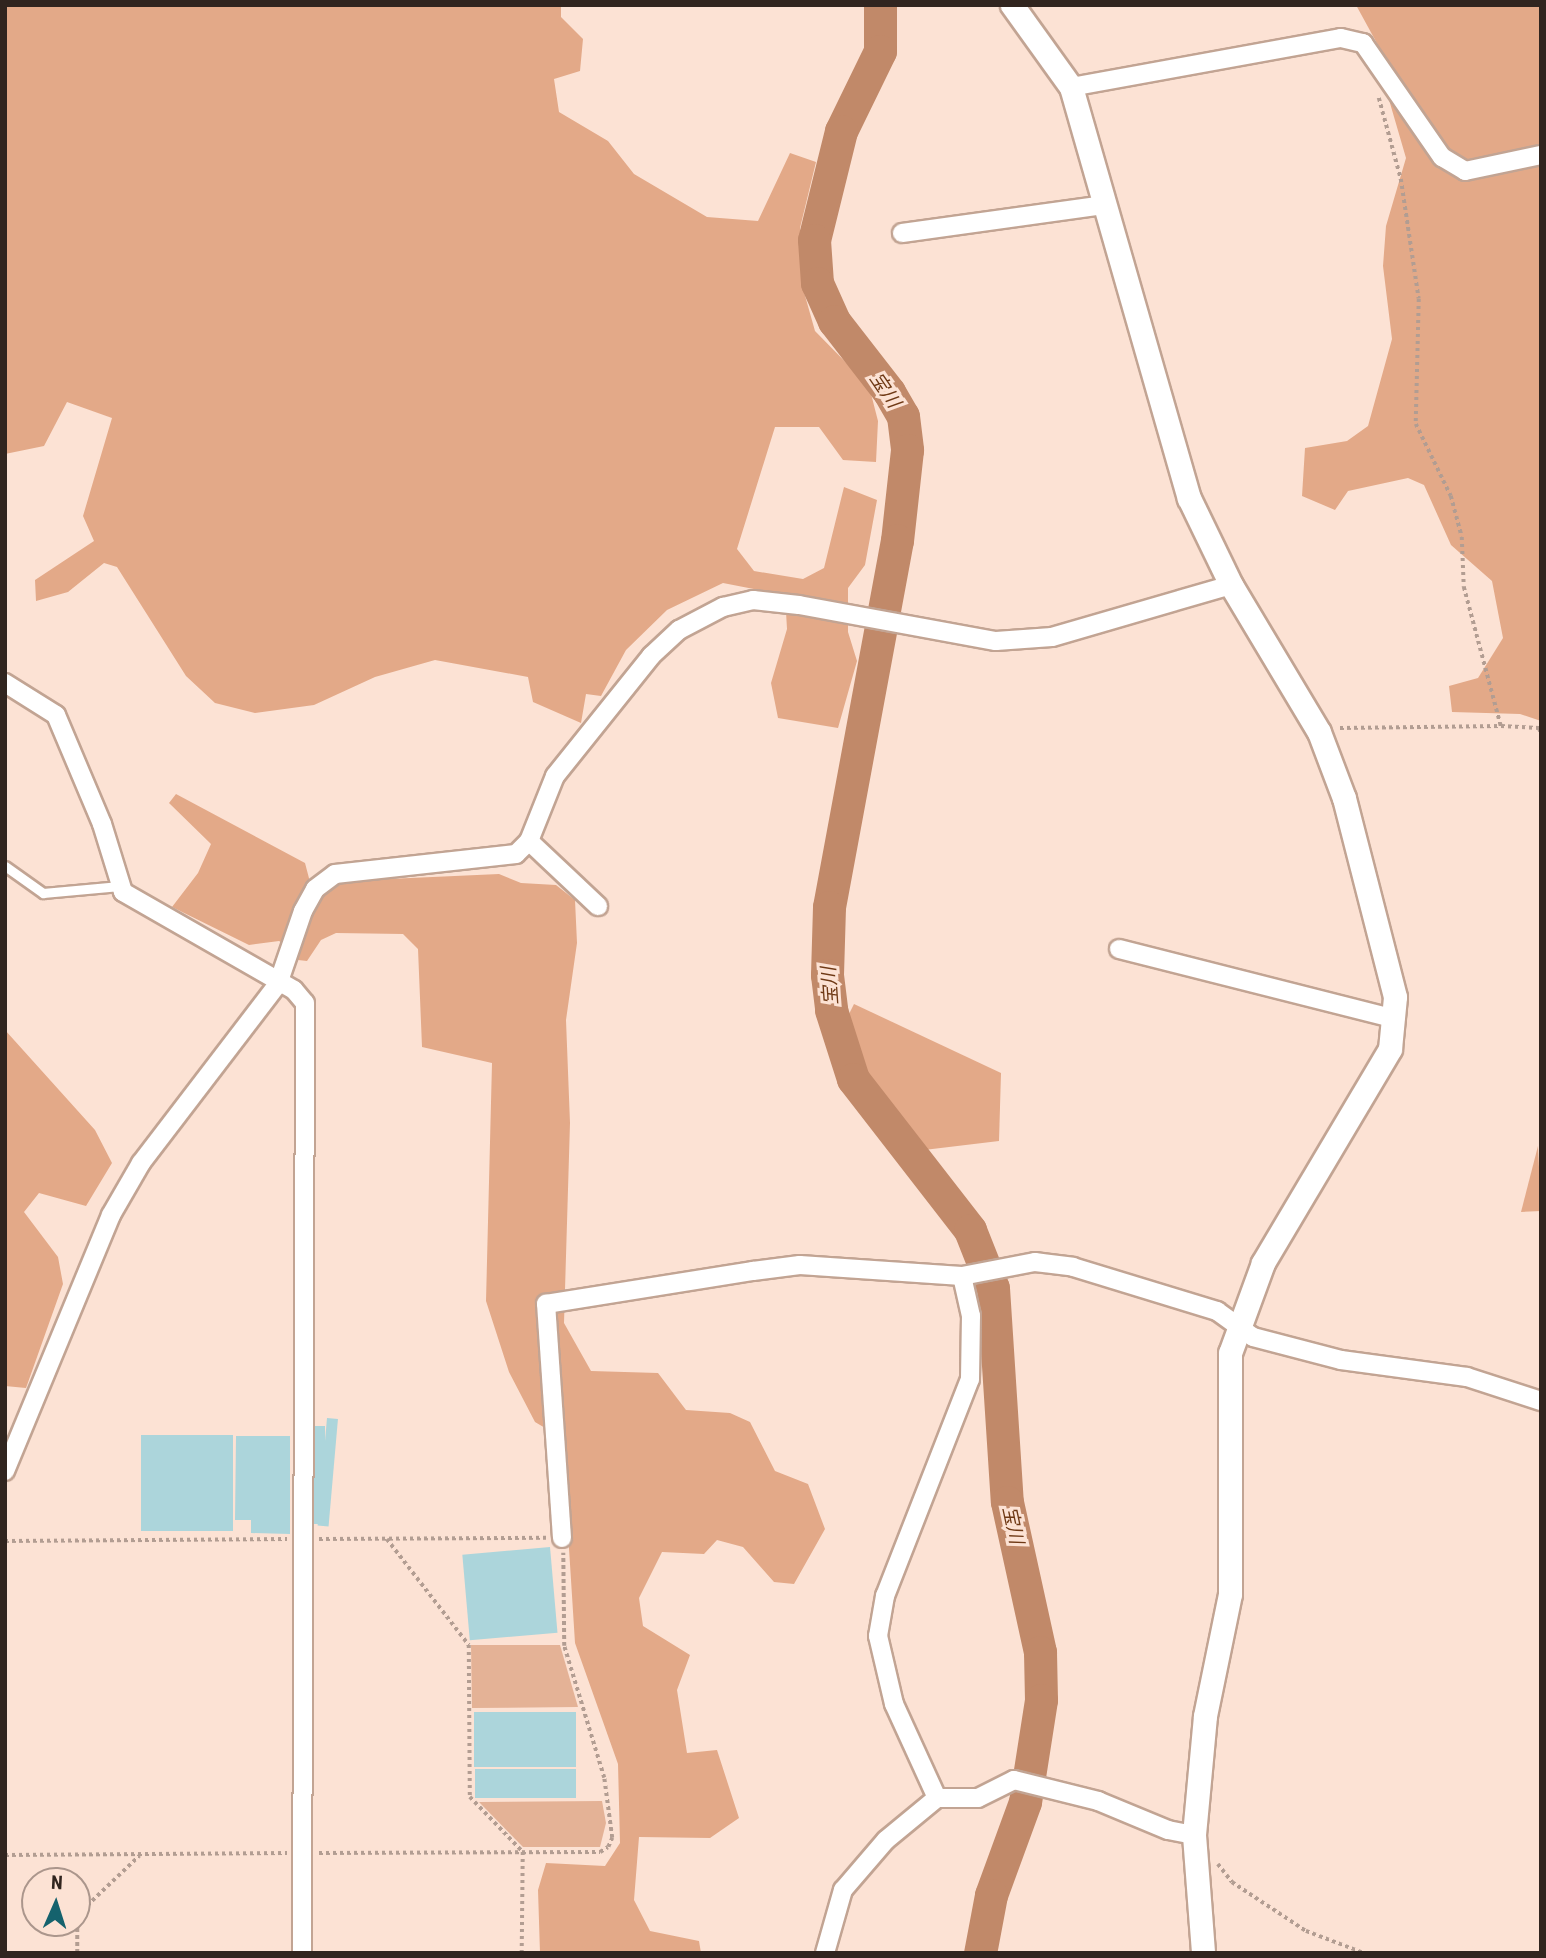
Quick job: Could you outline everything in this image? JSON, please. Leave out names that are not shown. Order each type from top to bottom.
[{"type":"street","points":[[1012,5],[1071,87],[1189,498],[1230,585],[1319,732],[1344,798],[1391,970],[1395,1019],[1390,1049],[1376,1080],[1263,1263],[1230,1353],[1230,1594],[1206,1716],[1194,1835],[1203,1953]]},
{"type":"street","points":[[1071,87],[1341,38],[1363,43],[1442,157],[1465,171],[1541,155]]},
{"type":"street","points":[[902,233],[1105,205]]},
{"type":"street","points":[[5,1471],[111,1215],[141,1163],[278,984],[303,911],[315,889],[335,874],[491,859],[516,854],[529,841],[555,776],[651,656],[679,630],[723,607],[753,600],[996,641],[1052,637],[1230,585]]},
{"type":"street","points":[[5,684],[56,715],[102,824],[120,886],[305,1003],[302,1953]]},
{"type":"street","points":[[529,841],[598,906]]},
{"type":"street","points":[[1119,949],[1395,1019]]},
{"type":"street","points":[[562,1538],[546,1304],[800,1265],[962,1276],[1025,1263],[1073,1267],[1217,1311],[1239,1329],[1341,1360],[1467,1377],[1541,1401]]},
{"type":"street","points":[[937,1798],[894,1704],[878,1636],[885,1596],[970,1380],[971,1316],[962,1276]]},
{"type":"street","points":[[825,1953],[843,1890],[886,1840],[937,1798],[978,1798],[1014,1780],[1098,1801],[1168,1830],[1194,1835]]},
{"type":"lane","points":[[5,866],[43,892],[120,886]]},
{"type":"path","points":[[1377,62],[1374,80],[1401,179],[1419,299],[1416,424],[1451,496],[1462,537],[1464,587],[1501,726]]},
{"type":"path","points":[[1319,732],[1501,726],[1539,728],[1541,733]]},
{"type":"path","points":[[5,1541],[562,1538],[565,1646],[604,1778],[612,1838],[600,1852],[5,1855]]},
{"type":"path","points":[[387,1539],[469,1645],[470,1797],[523,1852],[522,1953]]},
{"type":"path","points":[[1194,1835],[1232,1882],[1269,1908],[1306,1931],[1364,1953]]},
{"type":"path","points":[[78,1953],[77,1915],[140,1854]]},
{"type":"shaded area","points":[[5,5],[561,5],[561,17],[583,39],[580,71],[554,79],[559,112],[608,141],[634,174],[707,217],[758,221],[790,153],[816,162],[800,228],[802,285],[815,331],[869,386],[878,421],[876,462],[843,460],[819,427],[775,427],[737,549],[754,571],[803,579],[824,568],[844,487],[877,500],[865,565],[848,588],[848,632],[857,661],[838,728],[778,718],[771,683],[787,629],[785,595],[723,583],[667,610],[626,650],[601,696],[586,694],[581,723],[533,702],[528,677],[435,660],[375,677],[314,705],[255,713],[215,703],[186,676],[117,567],[104,563],[68,592],[36,601],[35,580],[94,541],[83,516],[112,418],[67,402],[44,446],[5,454]]},
{"type":"shaded area","points":[[1356,5],[1541,5],[1541,721],[1520,714],[1452,712],[1449,686],[1478,678],[1503,638],[1492,581],[1451,545],[1424,485],[1408,478],[1348,491],[1335,510],[1302,496],[1305,448],[1347,441],[1368,426],[1392,339],[1383,266],[1386,226],[1406,158],[1385,86],[1385,58]]},
{"type":"shaded area","points":[[176,794],[305,863],[310,882],[332,890],[344,881],[499,874],[521,883],[556,885],[575,900],[577,943],[566,1020],[570,1123],[564,1323],[591,1371],[658,1373],[686,1410],[730,1413],[750,1422],[775,1471],[808,1484],[825,1529],[794,1584],[774,1582],[743,1547],[717,1540],[704,1554],[662,1552],[639,1598],[643,1626],[690,1655],[677,1690],[687,1753],[717,1750],[739,1818],[710,1838],[639,1837],[634,1900],[650,1931],[699,1941],[701,1953],[540,1953],[538,1890],[546,1863],[605,1866],[620,1843],[618,1764],[575,1643],[562,1438],[535,1422],[509,1372],[486,1301],[492,1063],[422,1047],[418,949],[403,934],[336,933],[321,940],[307,961],[298,960],[296,951],[279,941],[249,945],[172,907],[198,873],[211,844],[169,803]]},
{"type":"shaded area","points":[[854,1004],[1001,1073],[999,1141],[924,1150],[863,1066],[848,1016]]},
{"type":"shaded area","points":[[5,1030],[95,1130],[112,1163],[86,1206],[39,1193],[24,1212],[58,1257],[63,1284],[26,1388],[5,1386]]},
{"type":"shaded area","points":[[1538,1146],[1541,1211],[1521,1212]]},
{"type":"shaded area","points":[[471,1645],[560,1645],[578,1707],[472,1708]]},
{"type":"shaded area","points":[[602,1801],[606,1823],[600,1847],[523,1847],[479,1802]]},
{"type":"building","points":[[327,1418],[338,1419],[329,1527],[318,1526]]},
{"type":"building","points":[[310,1426],[325,1426],[325,1524],[310,1524]]},
{"type":"building","points":[[141,1435],[233,1435],[233,1531],[141,1531]]},
{"type":"building","points":[[236,1436],[290,1436],[290,1534],[251,1533],[251,1520],[235,1520]]},
{"type":"building","points":[[550,1547],[557,1633],[470,1640],[462,1555]]},
{"type":"building","points":[[474,1712],[576,1712],[576,1767],[474,1767]]},
{"type":"building","points":[[475,1769],[576,1769],[576,1798],[475,1798]]},
{"type":"waterway","name":"宝川","points":[[880,5],[880,51],[841,131],[814,240],[817,283],[834,321],[889,392],[903,416],[907,450],[897,540],[829,907],[827,975],[831,1010],[853,1079],[970,1230],[993,1288],[1007,1502],[1040,1652],[1041,1700],[1025,1802],[991,1895],[980,1953]]}]
